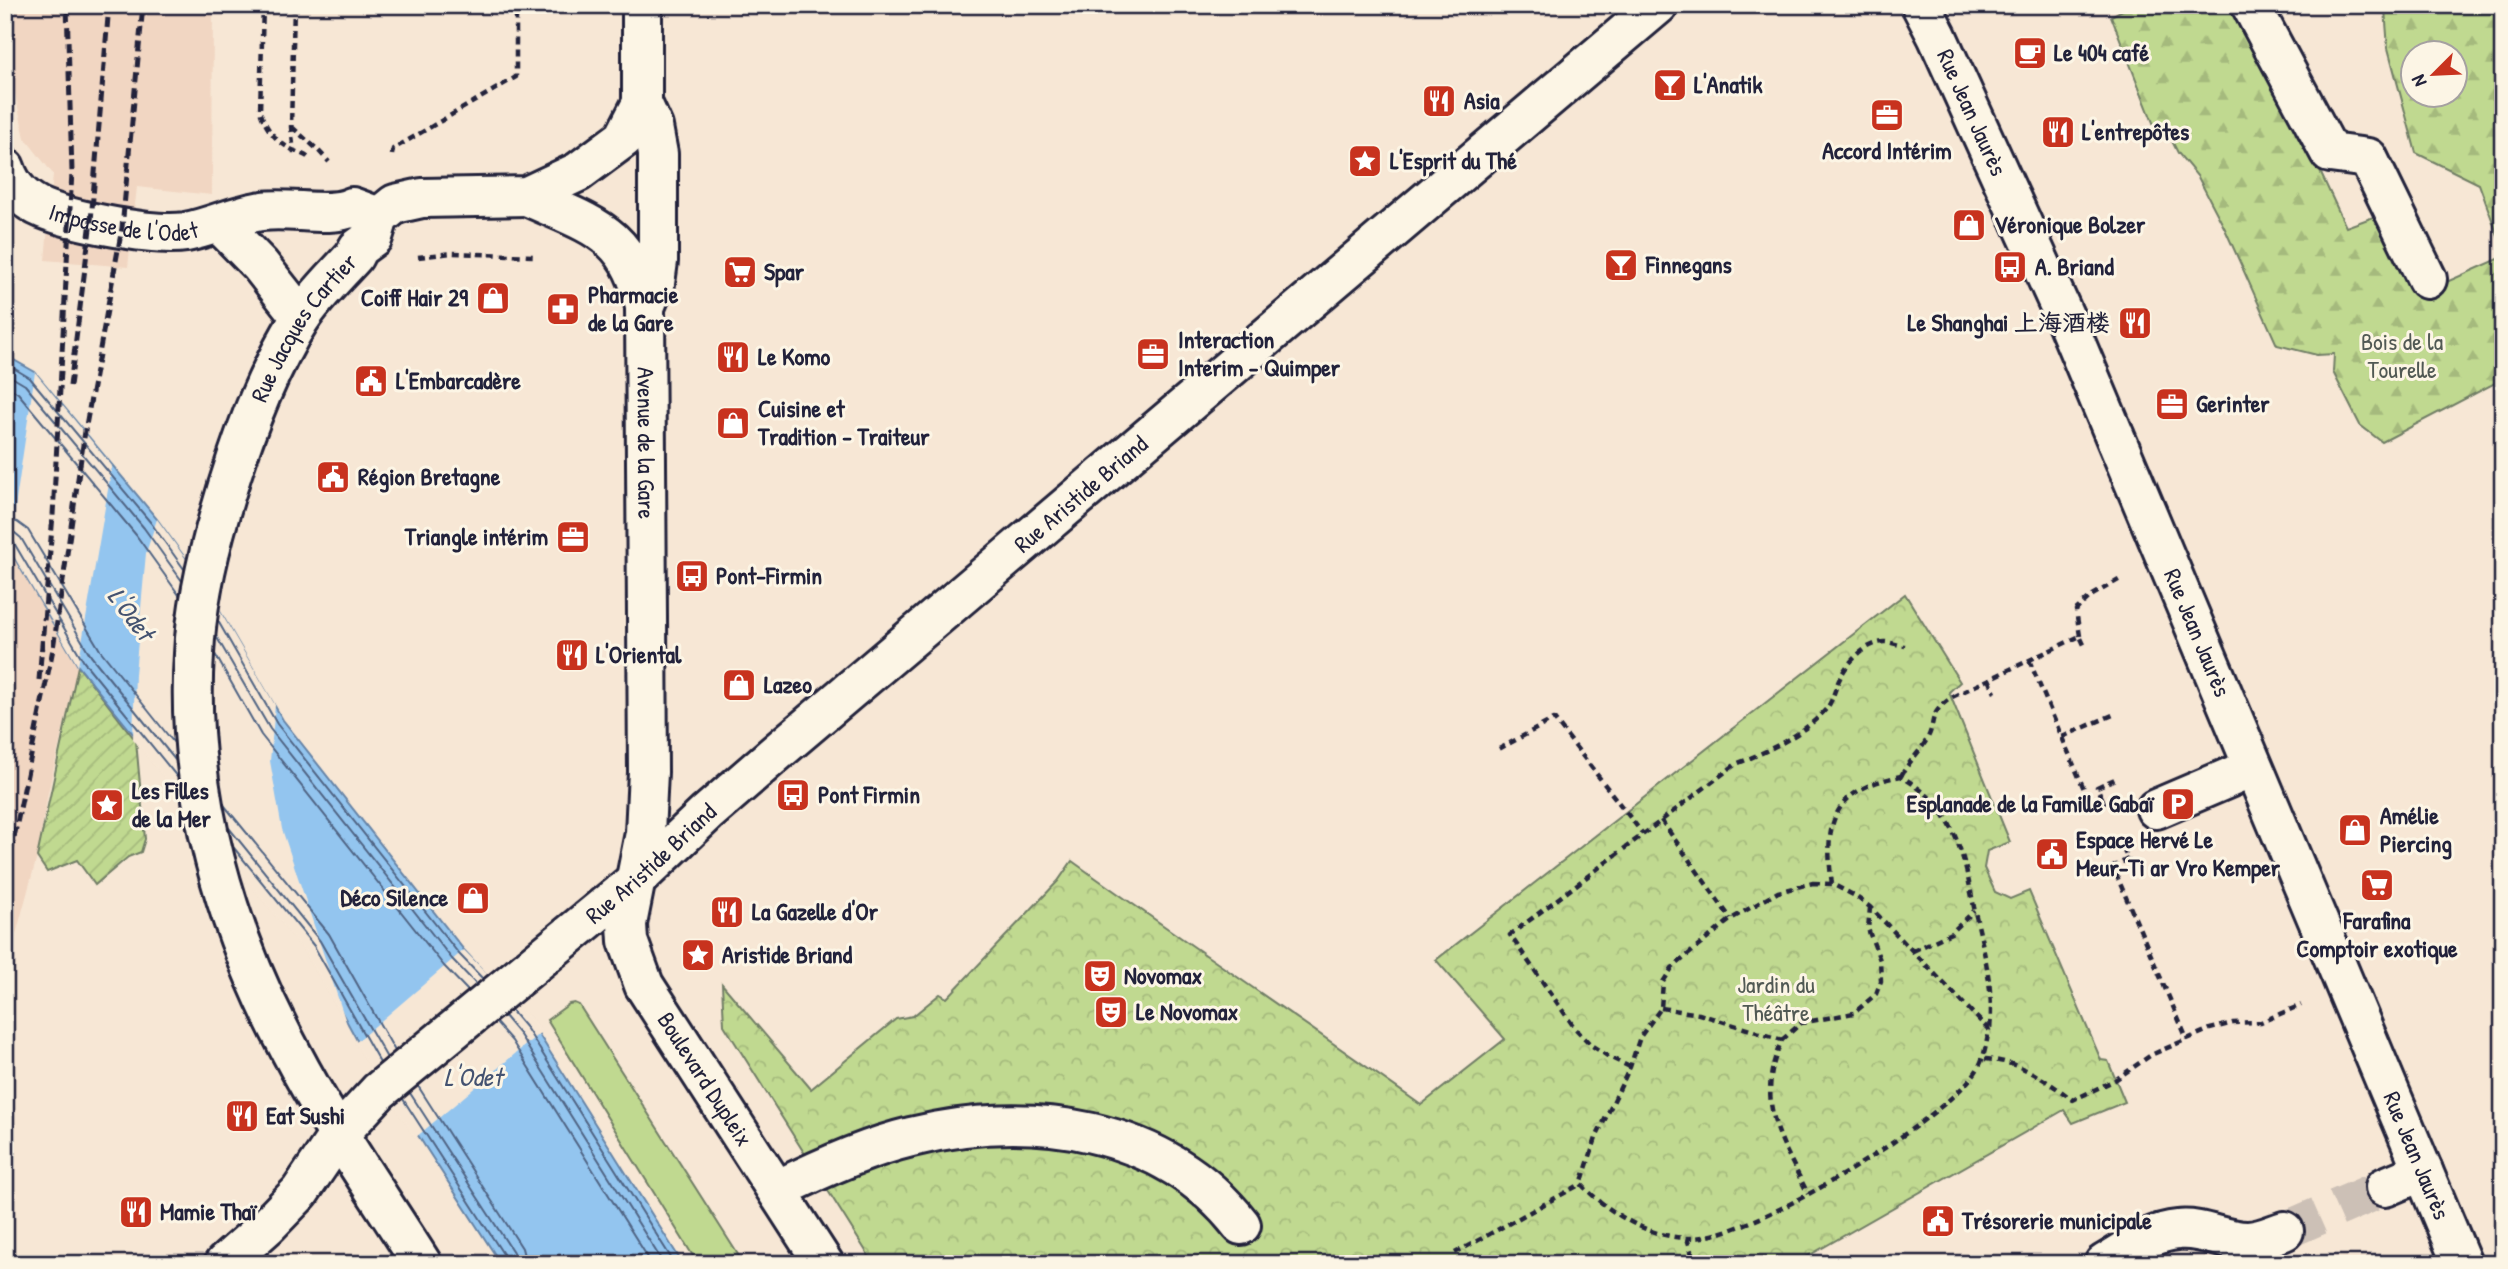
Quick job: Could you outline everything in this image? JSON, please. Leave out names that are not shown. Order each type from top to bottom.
[{"type":"street","name":"Avenue de la Gare","points":[[634,883],[645,833],[648,772],[645,307],[655,283],[658,261],[658,154],[653,127],[642,103],[642,5]]},
{"type":"street","name":"Rue Aristide Briand","points":[[340,1133],[386,1087],[634,883],[707,813],[766,762],[1658,5]]},
{"type":"street","name":"Rue Jean Jaurès","points":[[1921,5],[2066,320],[2462,1264]]},
{"type":"street","points":[[2251,5],[2330,153],[2368,159],[2427,279]]},
{"type":"street","points":[[379,216],[395,204],[422,198],[527,196],[579,172],[624,138],[642,103]]},
{"type":"street","name":"Impasse de l'Odet","points":[[5,168],[10,181],[27,199],[43,209],[122,228],[183,232],[261,211],[285,209],[339,214],[352,207],[379,216]]},
{"type":"street","points":[[527,196],[598,229],[618,244],[632,263],[640,282],[645,307]]},
{"type":"street","name":"Rue Jacques Cartier","points":[[379,216],[373,237],[358,248],[302,317],[288,340],[241,444],[216,528],[204,584],[193,655],[194,727],[207,826],[221,882],[258,984],[300,1070],[422,1264]]},
{"type":"street","name":"Impasse de l'Odet","points":[[220,224],[260,265],[302,317]]},
{"type":"street","points":[[2156,809],[2252,768]]},
{"type":"street","name":"Boulevard Dupleix","points":[[634,883],[627,924],[628,941],[644,985],[824,1264]]},
{"type":"street","points":[[777,1190],[816,1171],[909,1137],[1000,1123],[1045,1126],[1080,1131],[1139,1146],[1199,1183],[1226,1207],[1241,1226]]},
{"type":"street","points":[[224,1264],[300,1192],[340,1133]]},
{"type":"street","points":[[2385,1187],[2423,1171]]},
{"type":"street","points":[[2104,1264],[2150,1238],[2174,1230],[2192,1229],[2251,1241],[2284,1231]]},
{"type":"path","points":[[263,5],[260,111],[264,124],[272,136],[294,151],[308,156],[314,165]]},
{"type":"path","points":[[294,5],[291,127],[295,163]]},
{"type":"path","points":[[391,163],[393,149],[516,77],[516,5]]},
{"type":"path","points":[[415,258],[452,253],[541,257]]},
{"type":"path","points":[[2086,649],[2080,636],[2076,610],[2083,602],[2100,589],[2166,559]]},
{"type":"path","points":[[1832,884],[1828,856],[1829,835],[1839,806],[1868,786],[1901,776],[1925,743],[1934,712],[1939,706],[1952,697],[2080,636]]},
{"type":"path","points":[[1630,1066],[1609,1058],[1591,1045],[1574,1027],[1510,935],[1736,765],[1766,752],[1815,719],[1829,706],[1840,676],[1853,658],[1882,642],[1905,646]]},
{"type":"path","points":[[2029,660],[2090,803]]},
{"type":"path","points":[[1989,679],[1995,693]]},
{"type":"path","points":[[2062,737],[2115,714]]},
{"type":"path","points":[[1499,749],[1554,719],[1643,834]]},
{"type":"path","points":[[1581,1184],[1614,1213],[1647,1229],[1687,1238],[1708,1237],[1774,1212],[1895,1143],[1950,1100],[1971,1078],[1984,1059],[1992,1005],[1962,853],[1952,829],[1930,798],[1901,776]]},
{"type":"path","points":[[2099,791],[2102,798]]},
{"type":"path","points":[[1661,820],[1731,919]]},
{"type":"path","points":[[2135,846],[2124,851],[2128,859],[2113,867],[2187,1039]]},
{"type":"path","points":[[1455,1254],[1581,1184],[1605,1116],[1630,1066],[1640,1037],[1661,1008],[1663,982],[1672,968],[1731,919],[1778,892],[1813,883],[1832,884],[1855,896],[1870,907],[1990,1030]]},
{"type":"path","points":[[1808,1194],[1777,1132],[1772,1116],[1770,1069],[1782,1040],[1801,1023],[1854,1013],[1876,994],[1881,981],[1880,960],[1868,929],[1870,907]]},
{"type":"path","points":[[1913,951],[1951,933],[1975,910]]},
{"type":"path","points":[[1984,1059],[2001,1060],[2021,1068],[2044,1079],[2073,1100],[2115,1080],[2151,1055],[2222,1024],[2261,1022],[2344,985]]},
{"type":"path","points":[[1661,1008],[1699,1014],[1782,1040]]},
{"type":"path","points":[[1687,1238],[1695,1264]]},
{"type":"shaded area","points":[[5,5],[213,5],[212,195],[137,187],[128,267],[45,260],[53,174],[25,138],[5,50]]},
{"type":"shaded area","points":[[9,548],[78,666],[48,793],[37,857],[5,975],[5,575]]},
{"type":"green space","name":"Bois de la Tourelle","points":[[2132,5],[2242,5],[2346,227],[2379,215],[2424,292],[2503,257],[2503,379],[2382,442],[2360,425],[2333,372],[2334,354],[2317,355],[2277,345],[2225,229],[2198,177],[2178,153],[2167,131],[2156,130],[2111,16]]},
{"type":"green space","points":[[2372,5],[2503,5],[2503,250],[2479,184],[2416,153],[2404,108],[2470,108],[2470,38],[2400,38],[2400,93],[2388,48],[2385,9]]},
{"type":"green space","name":"Jardin du Théâtre","points":[[1905,594],[1960,682],[1949,692],[2010,842],[1987,851],[1984,868],[1995,892],[2010,899],[2029,891],[2101,1060],[2108,1061],[2125,1102],[2073,1123],[2064,1110],[1794,1264],[874,1264],[724,1025],[722,984],[811,1089],[896,1019],[913,1016],[940,994],[947,998],[1058,881],[1072,861],[1421,1105],[1505,1039],[1436,960]]},
{"type":"green space","points":[[78,666],[136,741],[145,839],[141,852],[128,857],[95,885],[77,860],[47,872],[37,857]]},
{"type":"green space","points":[[574,1003],[579,1005],[744,1264],[698,1264],[547,1020]]},
{"type":"water","name":"L'Odet","points":[[5,355],[35,372],[157,519],[204,584],[283,720],[464,950],[533,1025],[683,1264],[501,1264],[359,1044],[308,950],[78,666],[5,542]]},
{"type":"pier","points":[[35,372],[112,466],[78,666],[9,548]]},
{"type":"pier","points":[[157,519],[204,584],[275,705],[270,761],[282,829],[347,1025],[305,952],[133,739],[135,674],[146,553]]},
{"type":"pier","points":[[464,950],[541,1032],[415,1138],[355,1043]]},
{"type":"tunnel","points":[[2284,1231],[2385,1187]]},
{"type":"railway","points":[[39,680],[53,515],[72,172],[67,5]]},
{"type":"railway","points":[[70,386],[91,221],[109,5]]},
{"type":"railway","points":[[5,881],[53,649],[85,431],[122,228],[143,5]]},
{"type":"place","name":"Le 404 café","points":[[2030,53]]},
{"type":"place","name":"L'Anatik","points":[[1670,85]]},
{"type":"place","name":"Asia","points":[[1439,101]]},
{"type":"place","name":"Accord Intérim","points":[[1887,115]]},
{"type":"place","name":"L'entrepôtes","points":[[2058,132]]},
{"type":"place","name":"L'Esprit du Thé","points":[[1365,161]]},
{"type":"place","name":"Véronique Bolzer","points":[[1969,225]]},
{"type":"place","name":"Finnegans","points":[[1621,265]]},
{"type":"place","name":"A. Briand","points":[[2010,267]]},
{"type":"place","name":"Spar","points":[[740,272]]},
{"type":"place","name":"Coiff Hair 29","points":[[493,298]]},
{"type":"place","name":"Pharmacie de la Gare","points":[[563,309]]},
{"type":"place","name":"Le Shanghai 上海酒楼","points":[[2135,323]]},
{"type":"place","name":"Interaction Interim - Quimper","points":[[1153,354]]},
{"type":"place","name":"Le Komo","points":[[733,357]]},
{"type":"place","name":"L'Embarcadère","points":[[371,381]]},
{"type":"place","name":"Gerinter","points":[[2172,404]]},
{"type":"place","name":"Cuisine et Tradition - Traiteur","points":[[733,423]]},
{"type":"place","name":"Région Bretagne","points":[[333,477]]},
{"type":"place","name":"Triangle intérim","points":[[573,537]]},
{"type":"place","name":"Pont-Firmin","points":[[692,576]]},
{"type":"place","name":"L'Oriental","points":[[572,655]]},
{"type":"place","name":"Lazeo","points":[[739,685]]},
{"type":"place","name":"Pont Firmin","points":[[793,795]]},
{"type":"place","name":"Esplanade de la Famille Gabaï","points":[[2178,804]]},
{"type":"place","name":"Les Filles de la Mer","points":[[107,805]]},
{"type":"place","name":"Amélie Piercing","points":[[2355,830]]},
{"type":"place","name":"Espace Hervé Le Meur-Ti ar Vro Kemper","points":[[2052,854]]},
{"type":"place","name":"Farafina Comptoir exotique","points":[[2377,885]]},
{"type":"place","name":"Déco Silence","points":[[473,898]]},
{"type":"place","name":"La Gazelle d'Or","points":[[727,912]]},
{"type":"place","name":"Aristide Briand","points":[[698,955]]},
{"type":"place","name":"Novomax","points":[[1100,976]]},
{"type":"place","name":"Le Novomax","points":[[1111,1012]]},
{"type":"place","name":"Eat Sushi","points":[[242,1116]]},
{"type":"place","name":"Mamie Thaï","points":[[136,1212]]},
{"type":"place","name":"Trésorerie municipale","points":[[1938,1221]]}]
